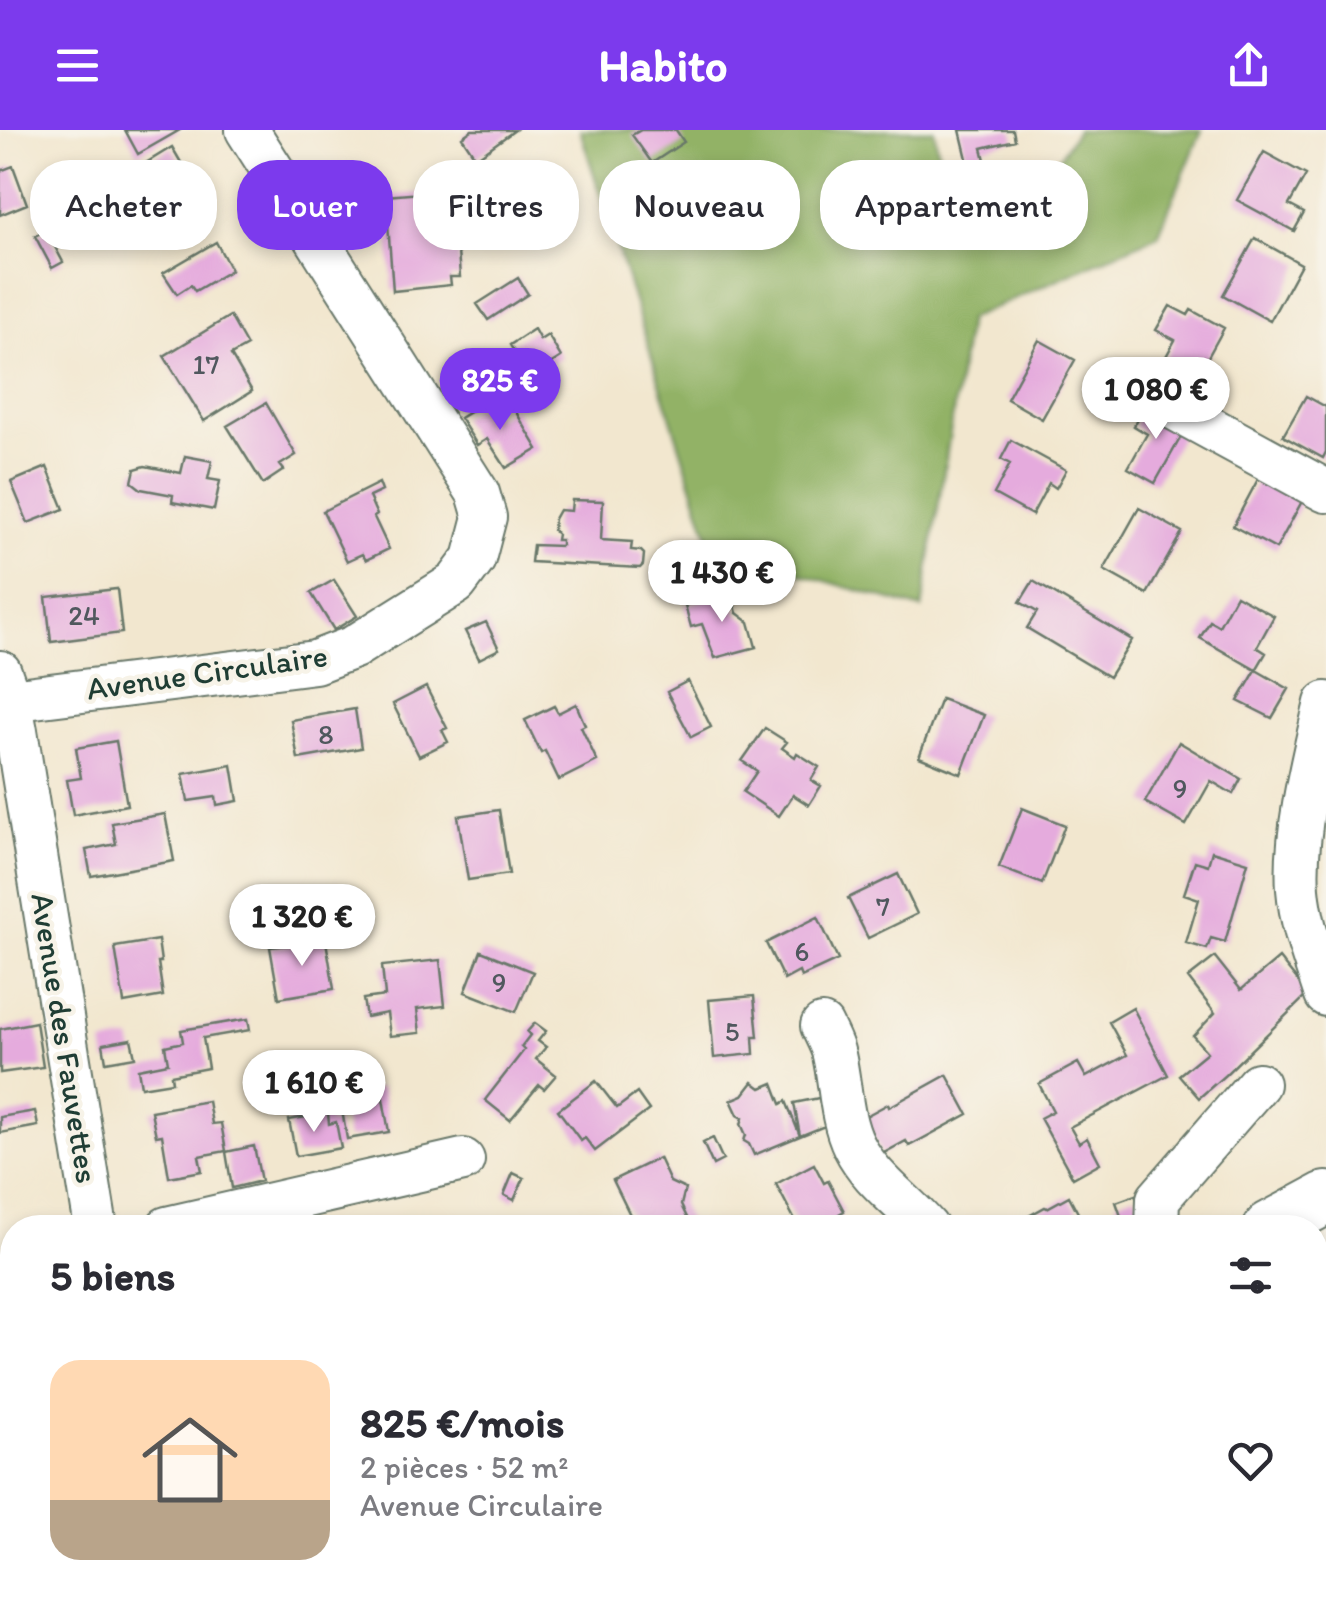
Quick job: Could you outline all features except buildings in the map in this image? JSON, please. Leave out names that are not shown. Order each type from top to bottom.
[{"type":"main road","points":[[1294,1215],[1326,1198]]},
{"type":"street","name":"Avenue Circulaire","points":[[5,686],[316,662],[354,648],[456,583],[474,559],[485,517],[478,493],[247,130]]},
{"type":"street","points":[[1133,386],[1326,491]]},
{"type":"street","name":"Avenue des Fauvettes","points":[[5,686],[94,1215]]},
{"type":"street","points":[[1326,703],[1299,840],[1298,888],[1305,933],[1326,994]]},
{"type":"street","points":[[822,1026],[834,1052],[842,1108],[854,1147],[878,1181],[916,1215]]},
{"type":"street","points":[[1157,1215],[1158,1198],[1258,1084]]},
{"type":"street","points":[[224,1215],[463,1160]]},
{"type":"green space","points":[[580,130],[934,130],[940,160],[820,160],[820,250],[1088,250],[1088,160],[1057,160],[1077,130],[1202,130],[1158,235],[968,319],[922,609],[712,548],[618,250],[800,250],[800,160],[599,160],[599,190]]}]
